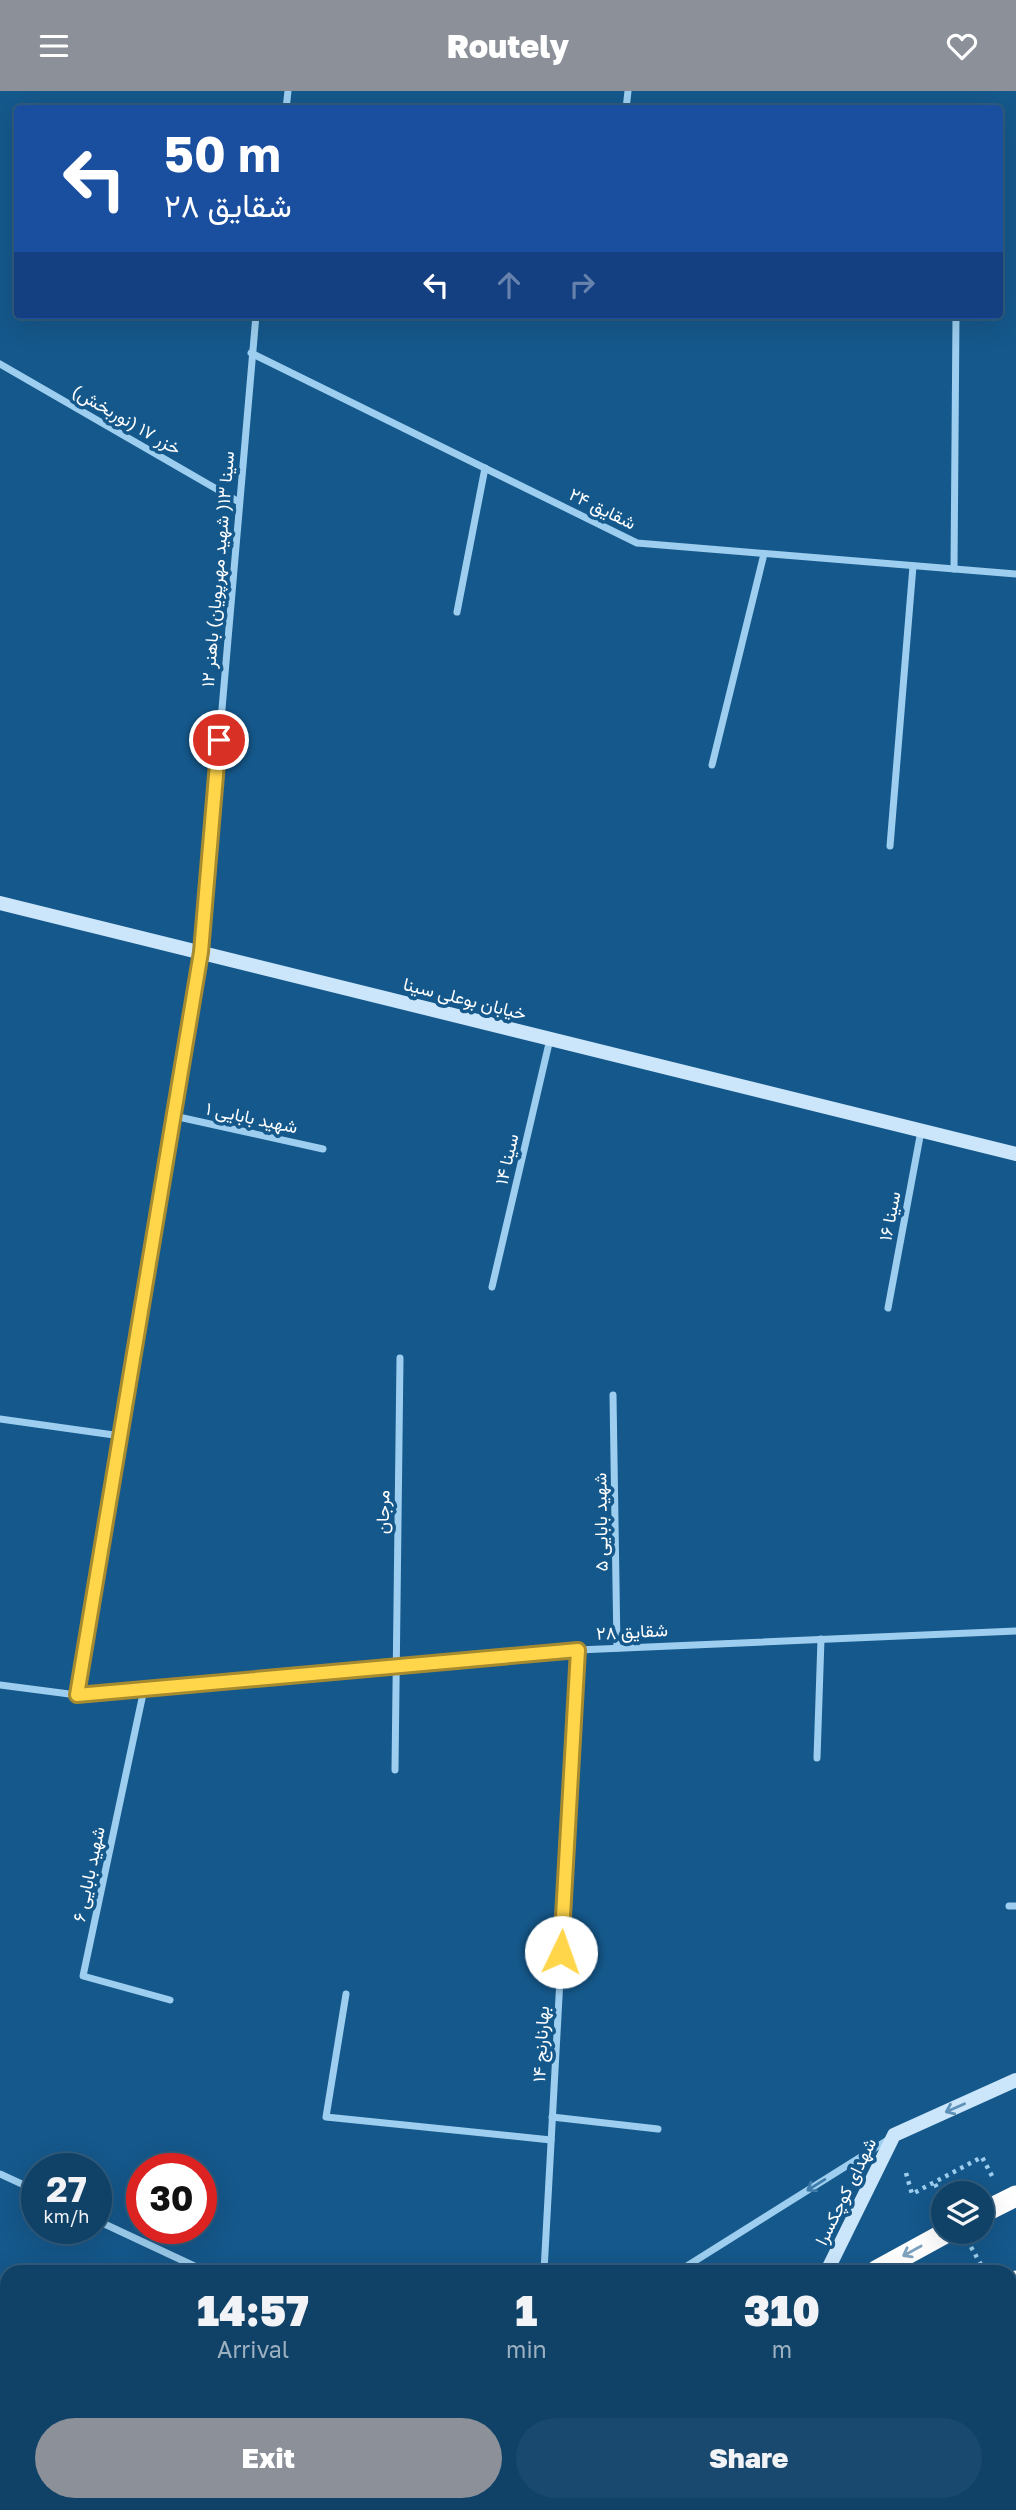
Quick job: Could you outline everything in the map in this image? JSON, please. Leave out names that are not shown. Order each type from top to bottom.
[{"type":"highway","points":[[994,2207],[1016,2196]]},
{"type":"highway","points":[[887,2265],[931,2241]]},
{"type":"main road","name":"خیابان بوعلی سینا","points":[[0,902],[1016,1154]]},
{"type":"main road","name":"شهدای کوچکسرا","points":[[830,2265],[894,2135],[1016,2080]]},
{"type":"street","name":"سینا ۱۳( شهید مهرپویان) باهنر ۱۲","points":[[77,1695],[201,952],[255,319]]},
{"type":"street","points":[[954,569],[956,319]]},
{"type":"street","name":"شقایق ۲۴","points":[[251,353],[637,543],[1016,574]]},
{"type":"street","name":"خزر ۱۷ (نوربخش)","points":[[0,364],[239,502]]},
{"type":"street","points":[[457,612],[485,468]]},
{"type":"street","points":[[712,765],[764,554]]},
{"type":"street","points":[[890,846],[913,566]]},
{"type":"street","name":"سینا ۱۴","points":[[492,1287],[550,1038]]},
{"type":"street","name":"شهید بابایی ۱","points":[[174,1117],[323,1149]]},
{"type":"street","name":"سینا ۱۶","points":[[888,1308],[921,1131]]},
{"type":"street","name":"مرجان","points":[[395,1770],[400,1358]]},
{"type":"street","name":"شهید بابایی ۵","points":[[613,1395],[617,1648]]},
{"type":"street","points":[[0,1419],[121,1436]]},
{"type":"street","name":"شقایق ۲۸","points":[[0,1685],[77,1695],[578,1650],[1016,1631]]},
{"type":"street","points":[[817,1758],[821,1639]]},
{"type":"street","name":"بهارنارنج ۱۴","points":[[544,2265],[578,1650]]},
{"type":"street","name":"شهید بابایی ۶","points":[[144,1689],[83,1976],[170,2000]]},
{"type":"street","points":[[346,1994],[326,2116],[551,2140]]},
{"type":"street","points":[[552,2117],[658,2129]]},
{"type":"street","points":[[688,2265],[894,2135]]},
{"type":"street","points":[[0,2174],[21,2184]]},
{"type":"street","points":[[112,2227],[192,2265]]},
{"type":"path","points":[[940,2181],[982,2157]]},
{"type":"path","points":[[912,2195],[931,2186]]},
{"type":"route","points":[[219,740],[201,952],[77,1695],[578,1650],[561,1952]]}]
